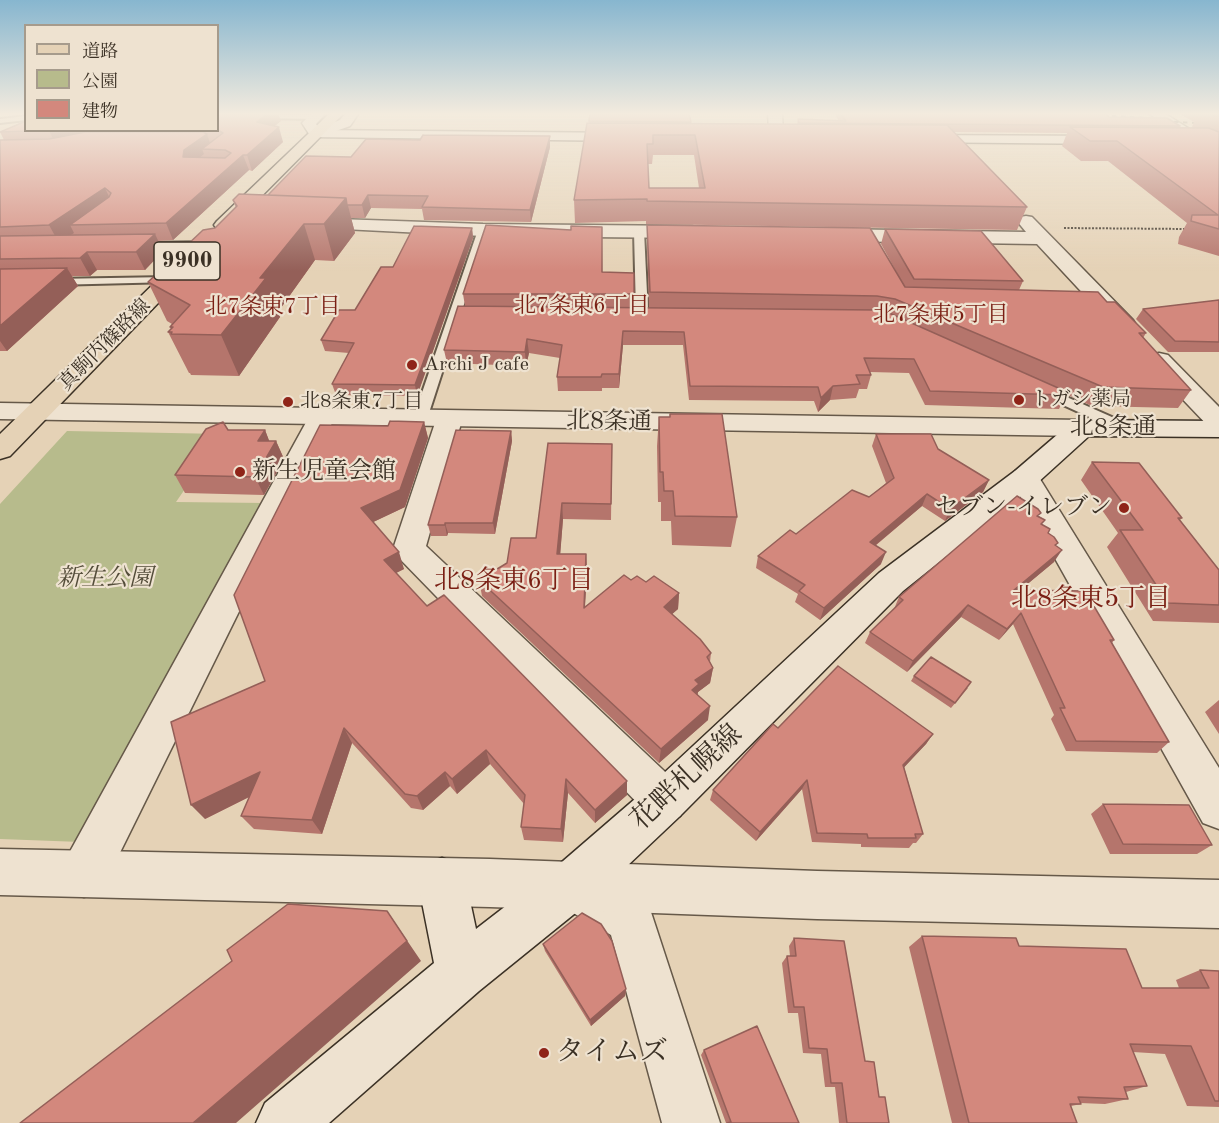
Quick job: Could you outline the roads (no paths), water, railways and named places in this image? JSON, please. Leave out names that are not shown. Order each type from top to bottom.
[{"type":"main road","name":"真駒内篠路線","points":[[0,450],[228,221],[278,165]]},
{"type":"street","points":[[1010,204],[1049,233],[1097,303],[1142,341],[1219,423]]},
{"type":"street","points":[[228,221],[254,222]]},
{"type":"street","points":[[296,223],[483,230],[710,232]]},
{"type":"street","points":[[813,235],[872,241],[1049,233]]},
{"type":"street","name":"北8条通","points":[[0,411],[1219,429]]},
{"type":"street","points":[[84,874],[322,417]]},
{"type":"street","points":[[435,419],[409,549],[665,801]]},
{"type":"street","name":"花畔札幌線","points":[[285,1123],[461,973],[572,885],[665,801],[891,582],[1025,478],[1082,428]]},
{"type":"street","points":[[1025,478],[1219,808]]},
{"type":"street","points":[[0,872],[572,885],[817,895],[1219,904]]},
{"type":"street","points":[[442,882],[461,973]]},
{"type":"street","points":[[572,885],[631,920],[691,1123]]},
{"type":"lane","points":[[435,419],[483,230]]},
{"type":"lane","points":[[639,231],[642,314]]},
{"type":"lane","points":[[133,246],[204,245]]},
{"type":"lane","points":[[46,282],[168,280]]},
{"type":"lane","points":[[1030,385],[1125,428]]},
{"type":"place","name":"Archi J cafe","points":[[412,365]]},
{"type":"place","name":"トガシ薬局","points":[[1019,400]]},
{"type":"place","name":"北8条東7丁目","points":[[288,402]]},
{"type":"place","name":"新生児童会館","points":[[240,472]]},
{"type":"place","name":"セブン-イレブン","points":[[1124,508]]},
{"type":"place","name":"タイムズ","points":[[544,1053]]},
{"type":"district","name":"北7条東6丁目","points":[[582,306]]},
{"type":"district","name":"北7条東7丁目","points":[[273,307]]},
{"type":"district","name":"北7条東5丁目","points":[[941,315]]},
{"type":"district","name":"北8条東6丁目","points":[[514,581]]},
{"type":"district","name":"北8条東5丁目","points":[[1091,599]]},
{"type":"park label","name":"新生公園","points":[[105,579]]}]
